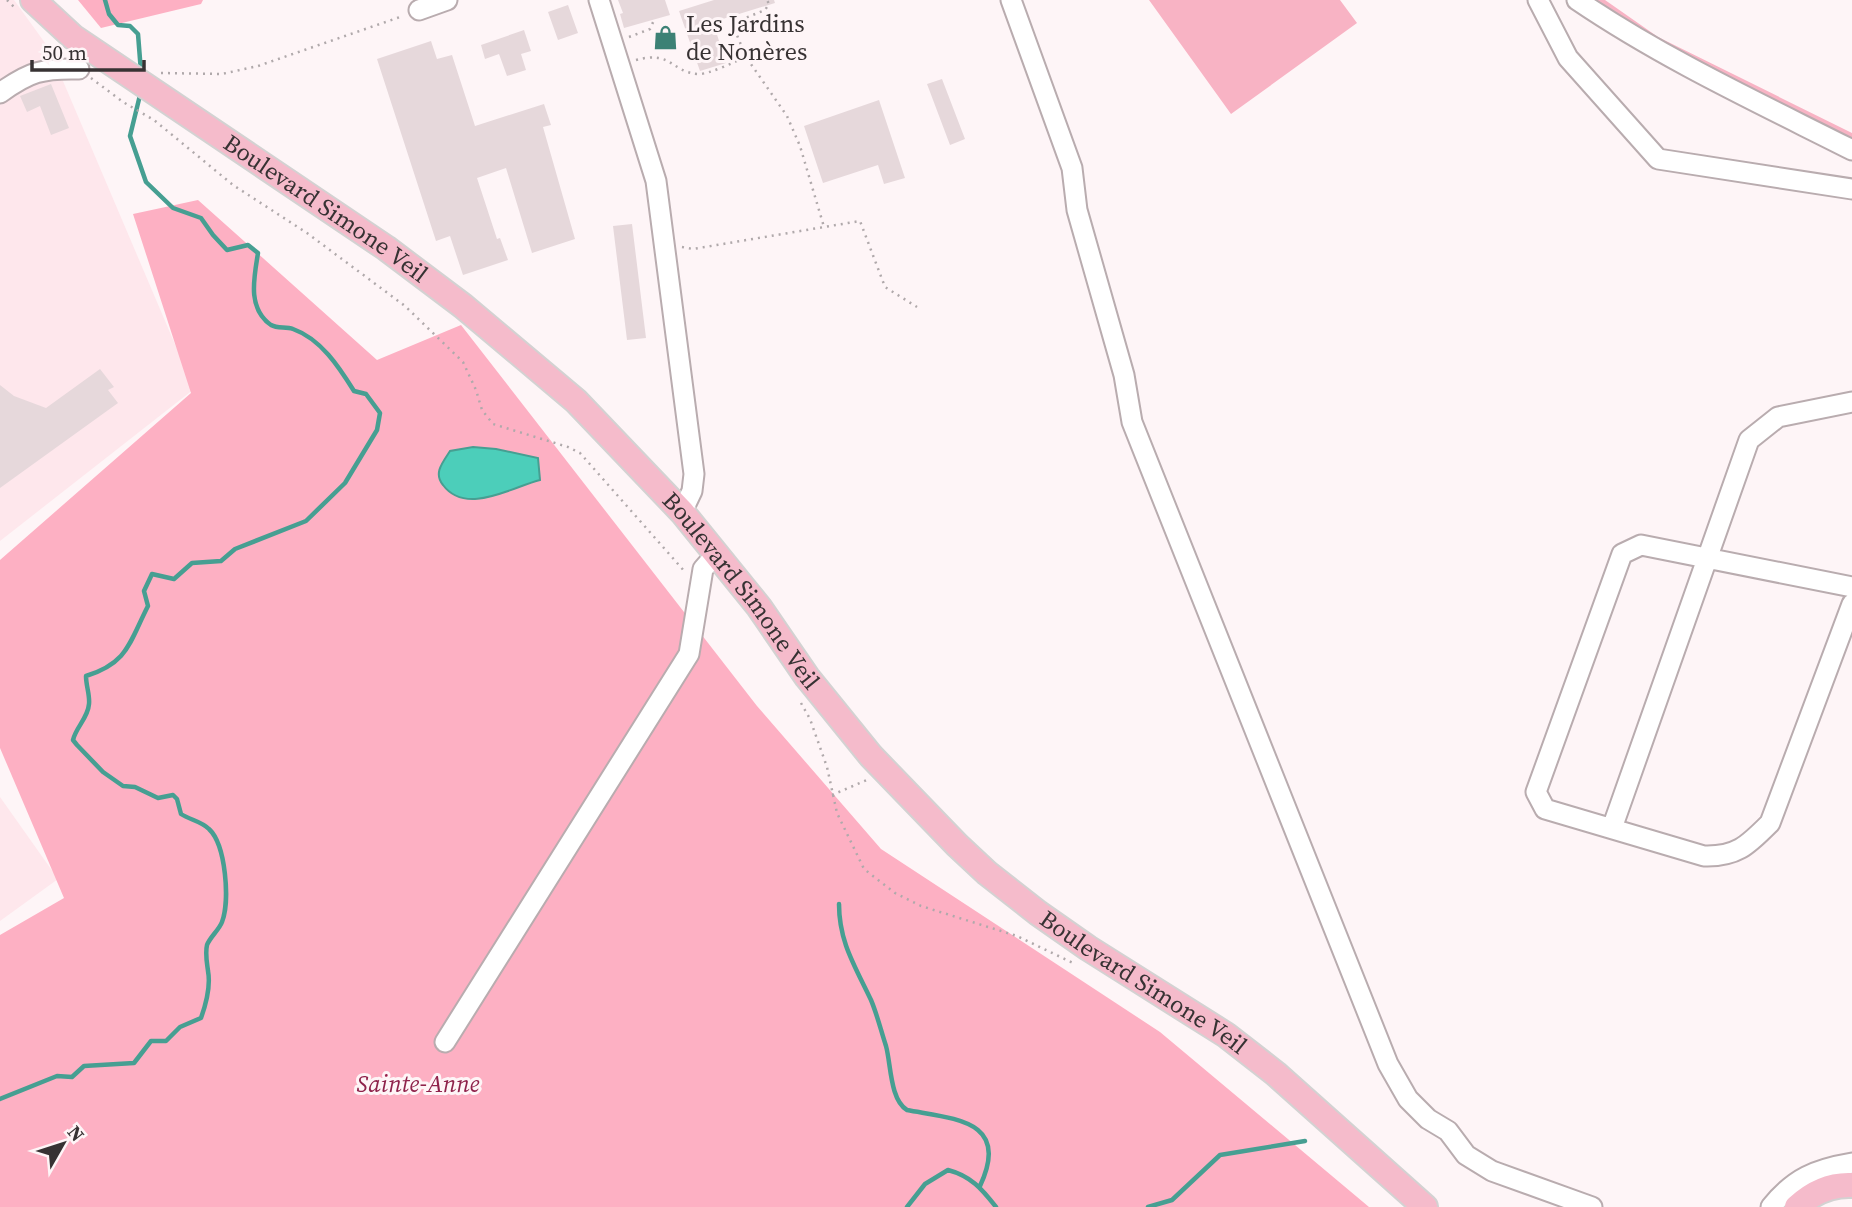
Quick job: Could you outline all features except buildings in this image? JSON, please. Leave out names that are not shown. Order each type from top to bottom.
[{"type":"main road","name":"Boulevard Simone Veil","points":[[33,0],[74,37],[386,248],[463,306],[576,401],[682,512],[710,561],[759,607],[807,677],[886,773],[925,815],[987,873],[1088,948],[1236,1043],[1309,1102],[1425,1207]]},
{"type":"main road","points":[[1797,1207],[1818,1192],[1852,1185]]},
{"type":"street","points":[[419,10],[447,0]]},
{"type":"street","points":[[599,0],[656,181],[694,474],[692,491],[682,512]]},
{"type":"street","points":[[1011,0],[1072,169],[1077,209],[1124,375],[1132,422],[1388,1064],[1408,1099],[1428,1119],[1448,1131],[1466,1155],[1492,1171],[1592,1207]]},
{"type":"street","points":[[1538,0],[1568,58],[1658,159],[1852,189]]},
{"type":"street","points":[[1577,0],[1699,73],[1852,150]]},
{"type":"street","points":[[0,93],[24,76],[41,71],[79,69]]},
{"type":"street","points":[[1612,828],[1749,440],[1778,417],[1852,402]]},
{"type":"street","points":[[1852,587],[1641,545],[1622,554],[1536,792],[1545,809],[1704,856],[1725,857],[1751,842],[1770,823],[1852,604]]},
{"type":"street","points":[[445,1042],[688,654],[710,561]]},
{"type":"street","points":[[1771,1207],[1792,1184],[1824,1168],[1852,1163]]},
{"type":"path","points":[[767,0],[769,4],[765,10],[738,21],[734,28],[746,57],[787,116],[800,146],[824,227]]},
{"type":"path","points":[[147,88],[163,71],[222,74],[258,66],[419,10]]},
{"type":"path","points":[[613,43],[650,29],[654,20]]},
{"type":"path","points":[[620,65],[649,57],[662,57],[685,71],[701,74],[746,57]]},
{"type":"path","points":[[79,69],[123,102],[154,120],[233,186],[307,233],[405,306],[463,362],[482,411],[493,424],[580,453],[686,573],[697,576],[710,561]]},
{"type":"path","points":[[663,233],[677,246],[693,250],[860,221],[885,286],[917,307]]},
{"type":"path","points":[[832,795],[886,773]]},
{"type":"shaded area","points":[[0,0],[14,0],[58,61],[60,74],[194,389],[0,541]]},
{"type":"shaded area","points":[[1149,0],[1340,0],[1357,23],[1231,114]]},
{"type":"shaded area","points":[[1591,0],[1605,0],[1658,37],[1852,133],[1852,141],[1655,43]]},
{"type":"shaded area","points":[[473,447],[538,458],[540,480],[490,497],[476,499],[453,494],[440,481],[440,468],[450,451]]},
{"type":"shaded area","points":[[0,797],[58,879],[0,921]]},
{"type":"green space","points":[[78,0],[203,0],[201,4],[101,28]]},
{"type":"green space","name":"Sainte-Anne","points":[[198,200],[377,360],[461,325],[757,706],[881,849],[1160,1032],[1369,1207],[0,1207],[0,935],[64,898],[0,748],[0,560],[191,393],[133,214]]},
{"type":"waterway","points":[[105,0],[109,14],[118,25],[130,26],[138,34],[141,72]]},
{"type":"waterway","points":[[0,1099],[57,1076],[72,1077],[84,1066],[134,1063],[151,1041],[166,1041],[180,1027],[201,1018],[209,977],[207,945],[222,922],[226,901],[225,874],[219,847],[209,829],[181,814],[177,799],[173,795],[158,798],[135,787],[123,786],[103,772],[73,740],[88,709],[86,676],[111,665],[126,650],[148,606],[144,591],[152,574],[174,579],[192,563],[221,561],[235,549],[306,521],[345,483],[377,430],[380,413],[366,394],[354,391],[321,347],[303,334],[293,329],[271,325],[263,318],[258,310],[254,292],[258,253],[248,245],[227,250],[201,218],[173,208],[146,182],[130,136],[141,91]]},
{"type":"waterway","points":[[839,904],[845,942],[875,1011],[897,1098],[907,1110],[959,1121],[983,1135],[988,1148],[988,1164],[980,1186]]},
{"type":"waterway","points":[[1148,1207],[1172,1200],[1220,1155],[1305,1141]]},
{"type":"waterway","points":[[907,1207],[925,1184],[948,1170],[975,1184],[996,1207]]},
{"type":"place","name":"Les Jardins de Nonères","points":[[666,38]]}]
